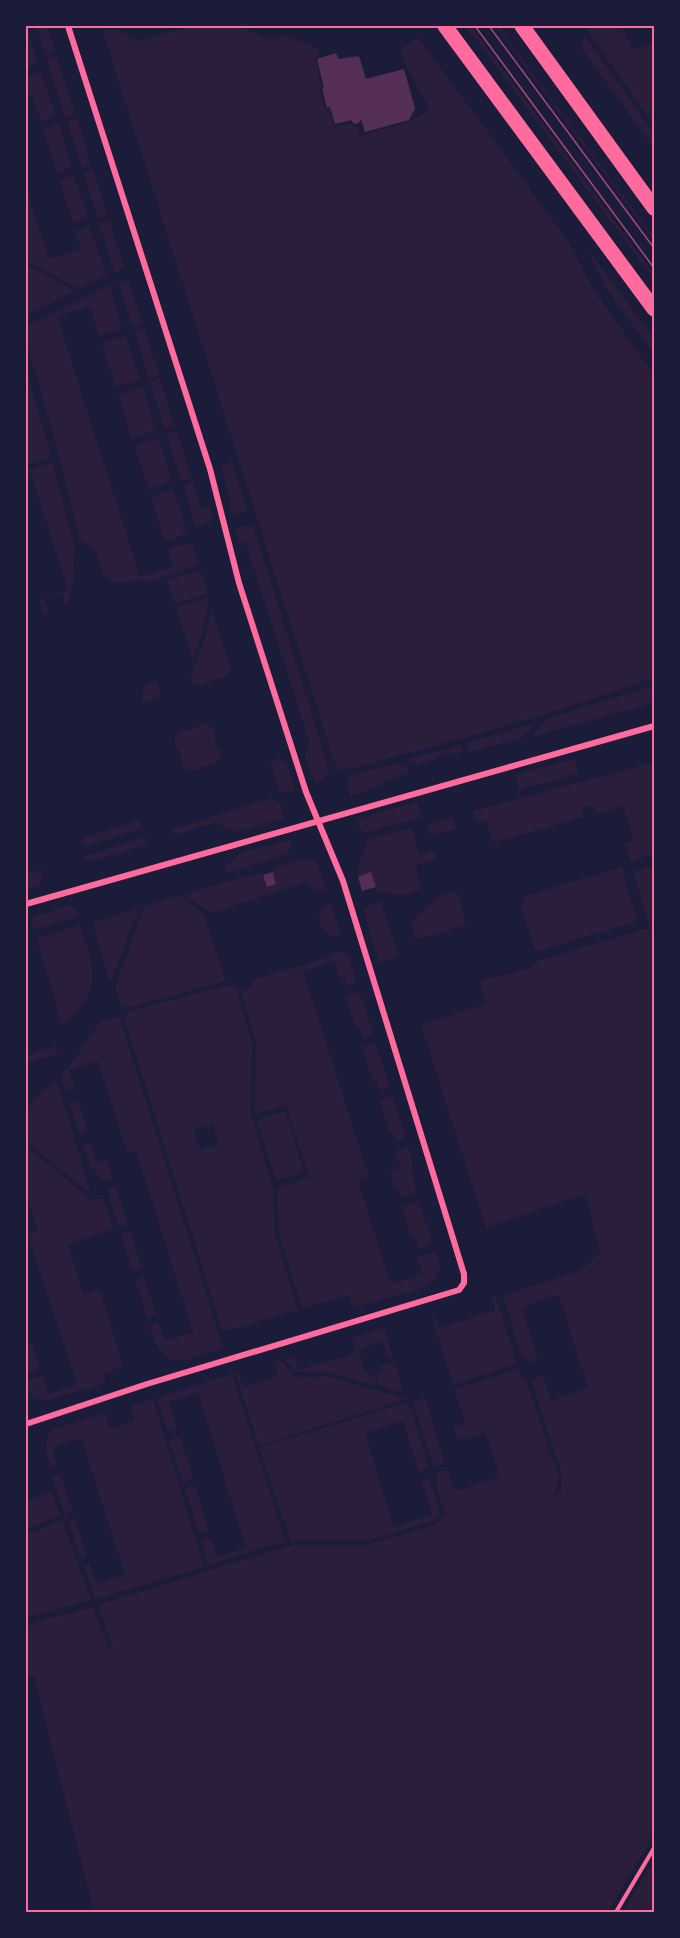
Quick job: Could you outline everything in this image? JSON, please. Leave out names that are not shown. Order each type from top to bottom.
[{"type":"main road","points":[[445,26],[654,309]]},
{"type":"main road","points":[[522,26],[654,208]]},
{"type":"street","points":[[26,1424],[147,1384],[404,1308],[459,1290],[464,1283],[464,1274],[343,881],[306,792],[239,583],[210,469],[69,26]]},
{"type":"street","points":[[26,904],[654,726]]},
{"type":"path","points":[[616,1912],[654,1848]]},
{"type":"shaded area","points":[[26,26],[38,61],[26,69]]},
{"type":"shaded area","points":[[36,26],[47,26],[56,52],[46,55]]},
{"type":"shaded area","points":[[192,26],[237,26],[271,40],[284,34],[317,49],[320,56],[315,58],[325,109],[329,110],[334,127],[350,124],[357,127],[360,136],[411,121],[430,109],[403,61],[401,49],[418,37],[566,238],[594,290],[654,375],[654,677],[505,726],[354,768],[337,770],[103,32],[113,29],[137,40],[144,40]]},
{"type":"shaded area","points":[[466,26],[471,26],[654,274],[654,280]]},
{"type":"shaded area","points":[[495,26],[498,26],[654,237],[654,241]]},
{"type":"shaded area","points":[[591,26],[622,26],[633,50],[654,41],[654,125],[588,31]]},
{"type":"shaded area","points":[[585,37],[654,133],[654,148],[580,46]]},
{"type":"shaded area","points":[[57,56],[75,114],[65,117],[47,60]]},
{"type":"shaded area","points":[[40,71],[56,115],[41,122],[32,94],[26,95],[26,77]]},
{"type":"shaded area","points":[[77,118],[91,165],[82,168],[67,121]]},
{"type":"shaded area","points":[[57,124],[72,166],[57,173],[43,129]]},
{"type":"shaded area","points":[[93,169],[108,216],[98,219],[83,172]]},
{"type":"shaded area","points":[[73,175],[88,217],[73,223],[59,180]]},
{"type":"shaded area","points":[[26,187],[49,259],[81,249],[75,231],[89,226],[107,275],[79,289],[26,260]]},
{"type":"shaded area","points":[[109,220],[125,268],[115,273],[99,223]]},
{"type":"shaded area","points":[[583,242],[654,339],[654,354],[607,289]]},
{"type":"shaded area","points":[[26,264],[75,291],[26,316]]},
{"type":"shaded area","points":[[128,280],[143,324],[133,327],[118,282]]},
{"type":"shaded area","points":[[110,285],[122,329],[99,336],[90,306],[57,316],[140,577],[173,567],[167,549],[192,543],[198,562],[195,566],[147,582],[116,583],[111,581],[104,576],[95,551],[81,541],[42,394],[26,344],[26,327]]},
{"type":"shaded area","points":[[144,328],[159,375],[149,379],[134,331]]},
{"type":"shaded area","points":[[124,336],[140,379],[116,387],[102,343]]},
{"type":"shaded area","points":[[26,367],[51,457],[26,465]]},
{"type":"shaded area","points":[[160,379],[175,426],[165,429],[150,383]]},
{"type":"shaded area","points":[[141,387],[156,429],[132,439],[118,395]]},
{"type":"shaded area","points":[[177,431],[192,478],[181,481],[166,434]]},
{"type":"shaded area","points":[[157,438],[172,481],[149,490],[134,446]]},
{"type":"shaded area","points":[[52,462],[75,547],[73,584],[66,607],[62,594],[44,599],[48,613],[44,614],[39,600],[68,590],[31,473],[26,475],[26,471]]},
{"type":"shaded area","points":[[232,462],[247,511],[232,516],[229,502],[231,501],[220,466]]},
{"type":"shaded area","points":[[193,482],[201,508],[210,506],[213,521],[195,525],[183,485]]},
{"type":"shaded area","points":[[173,490],[188,533],[165,542],[151,497]]},
{"type":"shaded area","points":[[253,525],[330,773],[323,780],[315,783],[305,757],[310,744],[245,541],[239,543],[235,528]]},
{"type":"shaded area","points":[[196,571],[201,573],[208,594],[175,604],[167,580]]},
{"type":"shaded area","points":[[209,597],[202,634],[192,660],[176,607]]},
{"type":"shaded area","points":[[213,612],[231,669],[228,676],[195,686],[190,680]]},
{"type":"shaded area","points":[[156,681],[161,697],[141,704],[144,685]]},
{"type":"shaded area","points":[[651,686],[654,703],[531,737],[548,719]]},
{"type":"shaded area","points":[[536,723],[522,738],[469,752],[467,743]]},
{"type":"shaded area","points":[[203,724],[215,731],[215,742],[221,752],[220,759],[212,766],[203,766],[198,770],[189,771],[181,765],[175,738],[181,731],[192,730]]},
{"type":"shaded area","points":[[461,745],[463,752],[451,756],[449,752],[436,756],[437,759],[417,765],[406,760]]},
{"type":"shaded area","points":[[279,758],[286,762],[295,790],[283,793],[278,789],[270,761]]},
{"type":"shaded area","points":[[574,759],[580,773],[519,790],[516,775]]},
{"type":"shaded area","points":[[654,762],[654,854],[630,861],[625,843],[633,841],[623,806],[596,814],[593,805],[582,808],[584,817],[493,843],[486,820],[476,823],[473,811]]},
{"type":"shaded area","points":[[397,763],[408,767],[409,771],[366,792],[350,796],[347,783],[351,776]]},
{"type":"shaded area","points":[[271,798],[281,804],[284,819],[234,832],[216,823],[174,835],[172,829]]},
{"type":"shaded area","points":[[418,802],[422,817],[365,833],[358,826],[356,819]]},
{"type":"shaded area","points":[[453,818],[456,829],[431,836],[427,825]]},
{"type":"shaded area","points":[[139,820],[142,828],[85,847],[82,838]]},
{"type":"shaded area","points":[[412,828],[419,854],[434,850],[437,859],[415,865],[421,884],[420,890],[405,895],[378,892],[371,873],[358,877],[357,871],[367,840]]},
{"type":"shaded area","points":[[145,837],[147,844],[90,862],[82,857]]},
{"type":"shaded area","points":[[290,840],[292,846],[287,854],[226,873],[224,867],[240,853]]},
{"type":"shaded area","points":[[309,858],[317,863],[327,890],[315,891],[306,882],[211,913],[184,894],[262,872],[267,886],[276,884],[273,868]]},
{"type":"shaded area","points":[[652,866],[654,873],[654,1834],[608,1912],[94,1912],[34,1675],[26,1677],[26,1625],[93,1607],[109,1649],[113,1647],[98,1605],[292,1545],[365,1545],[435,1525],[445,1514],[436,1485],[437,1472],[447,1470],[456,1491],[500,1477],[485,1432],[461,1440],[455,1434],[453,1428],[465,1423],[454,1389],[519,1369],[523,1381],[526,1381],[550,1452],[546,1456],[551,1454],[559,1478],[554,1495],[560,1493],[562,1475],[531,1380],[543,1375],[551,1401],[588,1388],[559,1295],[522,1307],[538,1360],[530,1362],[521,1355],[503,1295],[582,1270],[600,1252],[586,1193],[486,1228],[421,1025],[487,1004],[479,981],[530,968],[537,961],[645,929],[650,930],[633,871]]},
{"type":"shaded area","points":[[622,867],[637,921],[539,951],[534,949],[521,904],[525,896]]},
{"type":"shaded area","points":[[43,869],[40,885],[26,890],[26,875]]},
{"type":"shaded area","points":[[457,891],[466,925],[415,940],[411,923],[439,896]]},
{"type":"shaded area","points":[[179,895],[204,915],[226,981],[126,1008],[121,1006],[115,987],[145,906]]},
{"type":"shaded area","points":[[381,901],[399,956],[379,963],[363,908]]},
{"type":"shaded area","points":[[330,903],[342,936],[332,937],[320,927],[320,912]]},
{"type":"shaded area","points":[[71,905],[79,916],[33,930],[30,918]]},
{"type":"shaded area","points":[[139,908],[110,983],[92,922]]},
{"type":"shaded area","points":[[80,925],[92,967],[90,990],[76,1012],[62,1024],[36,938]]},
{"type":"shaded area","points":[[338,951],[348,955],[355,984],[347,986],[344,977],[340,978],[334,961],[303,971],[369,1177],[358,1181],[391,1284],[423,1274],[417,1257],[436,1252],[441,1266],[436,1278],[426,1287],[354,1308],[348,1295],[304,1308],[301,1306],[279,1233],[277,1188],[309,1177],[286,1105],[255,1114],[256,1043],[241,990],[253,987],[251,980],[330,957],[331,953]]},
{"type":"shaded area","points":[[235,985],[252,1043],[251,1115],[273,1188],[275,1235],[297,1307],[297,1310],[223,1332],[124,1018],[127,1012]],"holes":[[[213,1124],[218,1145],[200,1150],[194,1130]]]},
{"type":"shaded area","points":[[358,992],[373,1033],[372,1036],[363,1039],[360,1028],[356,1029],[346,996]]},
{"type":"shaded area","points":[[116,1017],[120,1019],[223,1348],[186,1360],[169,1358],[162,1352],[149,1325],[158,1322],[164,1341],[193,1332],[136,1150],[127,1153],[98,1061],[69,1070],[75,1089],[66,1092],[60,1075],[69,1067],[101,1021]]},
{"type":"shaded area","points":[[374,1043],[390,1085],[380,1090],[377,1081],[373,1082],[362,1047]]},
{"type":"shaded area","points":[[56,1046],[58,1054],[27,1063],[26,1056]]},
{"type":"shaded area","points":[[56,1079],[89,1192],[26,1141],[26,1108]]},
{"type":"shaded area","points":[[392,1096],[406,1136],[405,1139],[396,1142],[393,1132],[390,1133],[379,1100]]},
{"type":"shaded area","points":[[78,1100],[88,1132],[80,1135],[69,1103]]},
{"type":"shaded area","points":[[286,1111],[304,1172],[276,1181],[257,1120]]},
{"type":"shaded area","points":[[91,1143],[97,1162],[107,1159],[113,1178],[103,1181],[90,1165],[83,1145]]},
{"type":"shaded area","points":[[26,1146],[91,1200],[103,1198],[113,1229],[68,1245],[83,1294],[100,1290],[123,1366],[103,1373],[105,1382],[103,1384],[44,1401],[35,1398],[26,1389],[26,1381],[42,1376],[48,1394],[77,1384],[28,1235],[38,1231],[26,1194]]},
{"type":"shaded area","points":[[407,1147],[411,1153],[416,1190],[415,1193],[402,1197],[399,1188],[395,1188],[390,1172],[401,1168],[395,1151]]},
{"type":"shaded area","points":[[116,1186],[128,1224],[119,1227],[107,1189]]},
{"type":"shaded area","points":[[418,1201],[432,1241],[431,1244],[419,1249],[415,1238],[412,1239],[401,1206]]},
{"type":"shaded area","points":[[130,1232],[142,1269],[133,1271],[121,1234]]},
{"type":"shaded area","points":[[144,1277],[156,1314],[147,1317],[135,1280]]},
{"type":"shaded area","points":[[495,1295],[517,1364],[453,1384],[431,1315],[434,1313],[439,1328],[495,1311],[491,1296]]},
{"type":"shaded area","points":[[384,1328],[393,1358],[389,1359],[382,1341],[359,1349],[365,1372],[368,1371],[370,1377],[374,1375],[377,1386],[323,1371],[297,1372],[284,1359],[294,1356],[299,1370],[356,1353],[352,1338]]},
{"type":"shaded area","points":[[32,1344],[40,1369],[26,1373],[26,1346]]},
{"type":"shaded area","points":[[274,1361],[281,1361],[295,1377],[325,1376],[407,1399],[261,1445],[258,1443],[235,1373],[239,1373],[243,1387],[278,1376]]},
{"type":"shaded area","points":[[394,1361],[404,1393],[380,1386],[376,1374],[382,1373],[380,1366]]},
{"type":"shaded area","points":[[232,1374],[285,1541],[208,1565],[201,1541],[211,1538],[218,1557],[246,1548],[198,1393],[169,1402],[177,1428],[168,1431],[157,1398]]},
{"type":"shaded area","points":[[425,1397],[445,1463],[434,1467],[413,1402]]},
{"type":"shaded area","points":[[153,1399],[204,1567],[95,1599],[84,1566],[90,1564],[97,1584],[125,1574],[81,1438],[52,1447],[58,1466],[51,1468],[45,1450],[46,1441],[54,1429],[105,1413],[110,1429],[135,1421],[131,1406]]},
{"type":"shaded area","points":[[404,1403],[412,1413],[429,1468],[419,1472],[403,1421],[365,1433],[394,1527],[432,1515],[421,1480],[429,1478],[440,1513],[433,1521],[366,1541],[291,1541],[259,1448]]},
{"type":"shaded area","points":[[180,1436],[193,1478],[183,1482],[169,1440]]},
{"type":"shaded area","points":[[60,1474],[73,1511],[65,1514],[52,1477]]},
{"type":"shaded area","points":[[195,1485],[209,1530],[199,1533],[185,1488]]},
{"type":"shaded area","points":[[52,1492],[61,1516],[26,1529],[26,1500]]},
{"type":"shaded area","points":[[75,1518],[87,1557],[81,1559],[68,1521]]},
{"type":"shaded area","points":[[62,1520],[91,1600],[26,1618],[26,1535]]},
{"type":"shaded area","points":[[654,1861],[654,1912],[623,1912]]},
{"type":"building","points":[[336,53],[339,59],[359,56],[366,79],[404,69],[415,108],[409,120],[365,132],[361,119],[359,123],[354,124],[351,120],[335,124],[330,107],[327,108],[317,59]]},
{"type":"building","points":[[273,872],[276,884],[267,887],[263,875]]},
{"type":"building","points":[[371,872],[376,887],[362,891],[358,877]]},
{"type":"tram line","points":[[475,26],[654,268]]},
{"type":"tram line","points":[[489,26],[654,248]]}]
